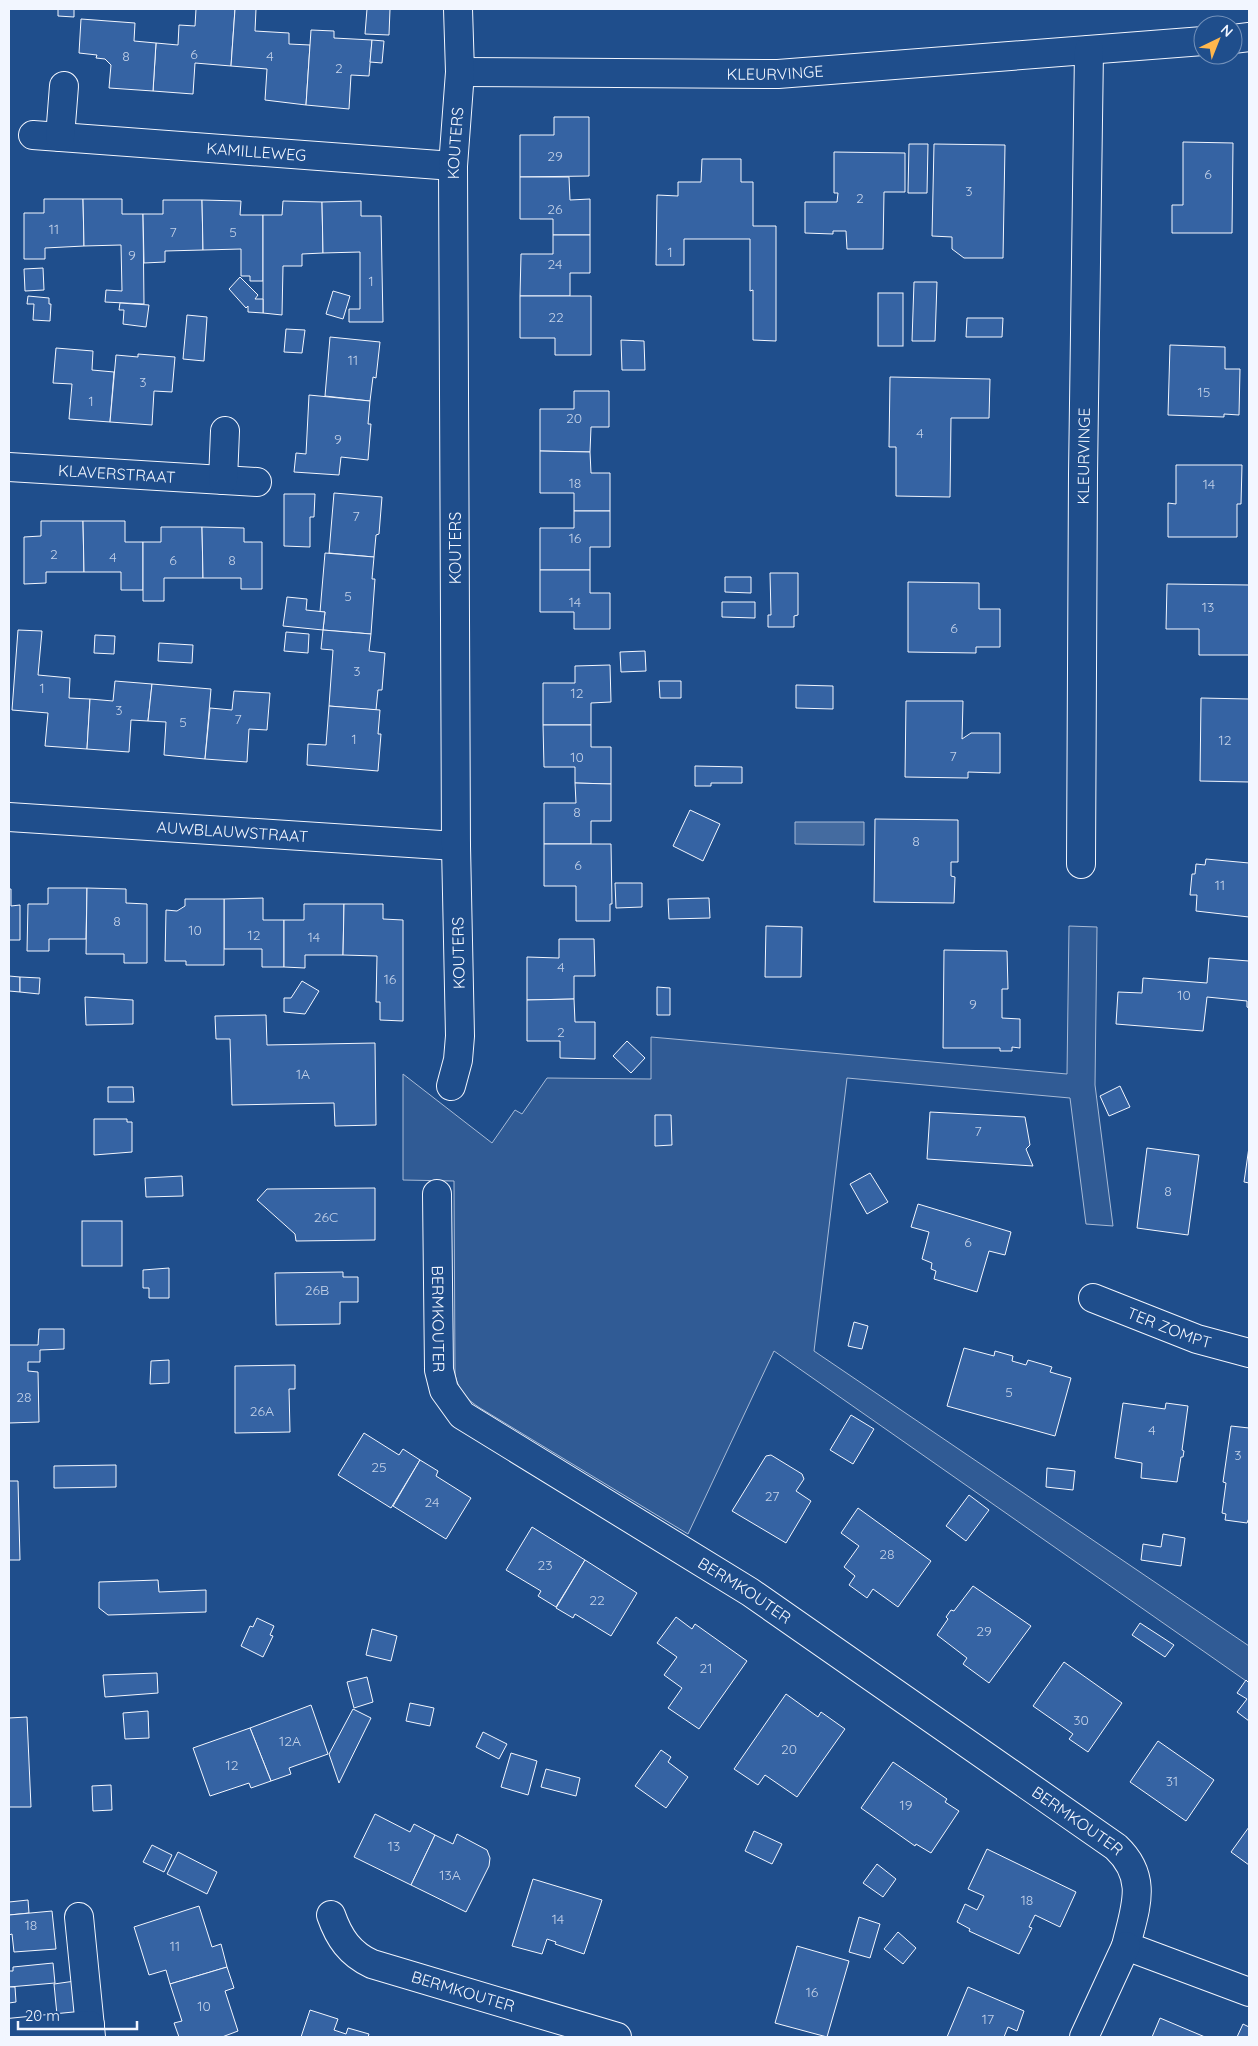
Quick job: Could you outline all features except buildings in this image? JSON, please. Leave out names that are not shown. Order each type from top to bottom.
[{"type":"street","name":"KOUTERS","points":[[451,1086],[460,1048],[456,846],[453,166],[460,72],[458,9]]},
{"type":"street","name":"KLEURVINGE","points":[[460,72],[778,74],[1193,42]]},
{"type":"street","name":"KLEURVINGE","points":[[1081,864],[1089,50]]},
{"type":"street","points":[[60,137],[64,86]]},
{"type":"street","name":"KAMILLEWEG","points":[[33,135],[453,166]]},
{"type":"street","points":[[223,480],[225,431]]},
{"type":"street","name":"KLAVERSTRAAT","points":[[9,467],[257,482]]},
{"type":"street","name":"AUWBLAUWSTRAAT","points":[[9,818],[456,846]]},
{"type":"street","name":"BERMKOUTER","points":[[437,1194],[439,1370],[444,1390],[462,1415],[750,1592],[1116,1847],[1131,1863],[1138,1883],[1137,1898],[1126,1946],[1084,2037]]},
{"type":"street","name":"TER ZOMPT","points":[[1093,1298],[1197,1339],[1249,1353]]},
{"type":"street","name":"BERMKOUTER","points":[[331,1915],[336,1930],[345,1944],[357,1956],[372,1964],[617,2037]]},
{"type":"street","points":[[9,2033],[91,2031],[79,1917]]},
{"type":"street","points":[[1126,1946],[1249,1992]]},
{"type":"shaded area","points":[[795,822],[864,822],[864,845],[795,844]]},
{"type":"shaded area","points":[[1069,926],[1097,927],[1095,1085],[1113,1226],[1086,1224],[1070,1098],[847,1078],[814,1351],[1249,1646],[1249,1683],[774,1351],[688,1534],[480,1408],[464,1394],[455,1375],[454,1181],[403,1180],[403,1074],[492,1143],[515,1110],[522,1114],[547,1078],[651,1079],[651,1037],[1067,1074]]}]
